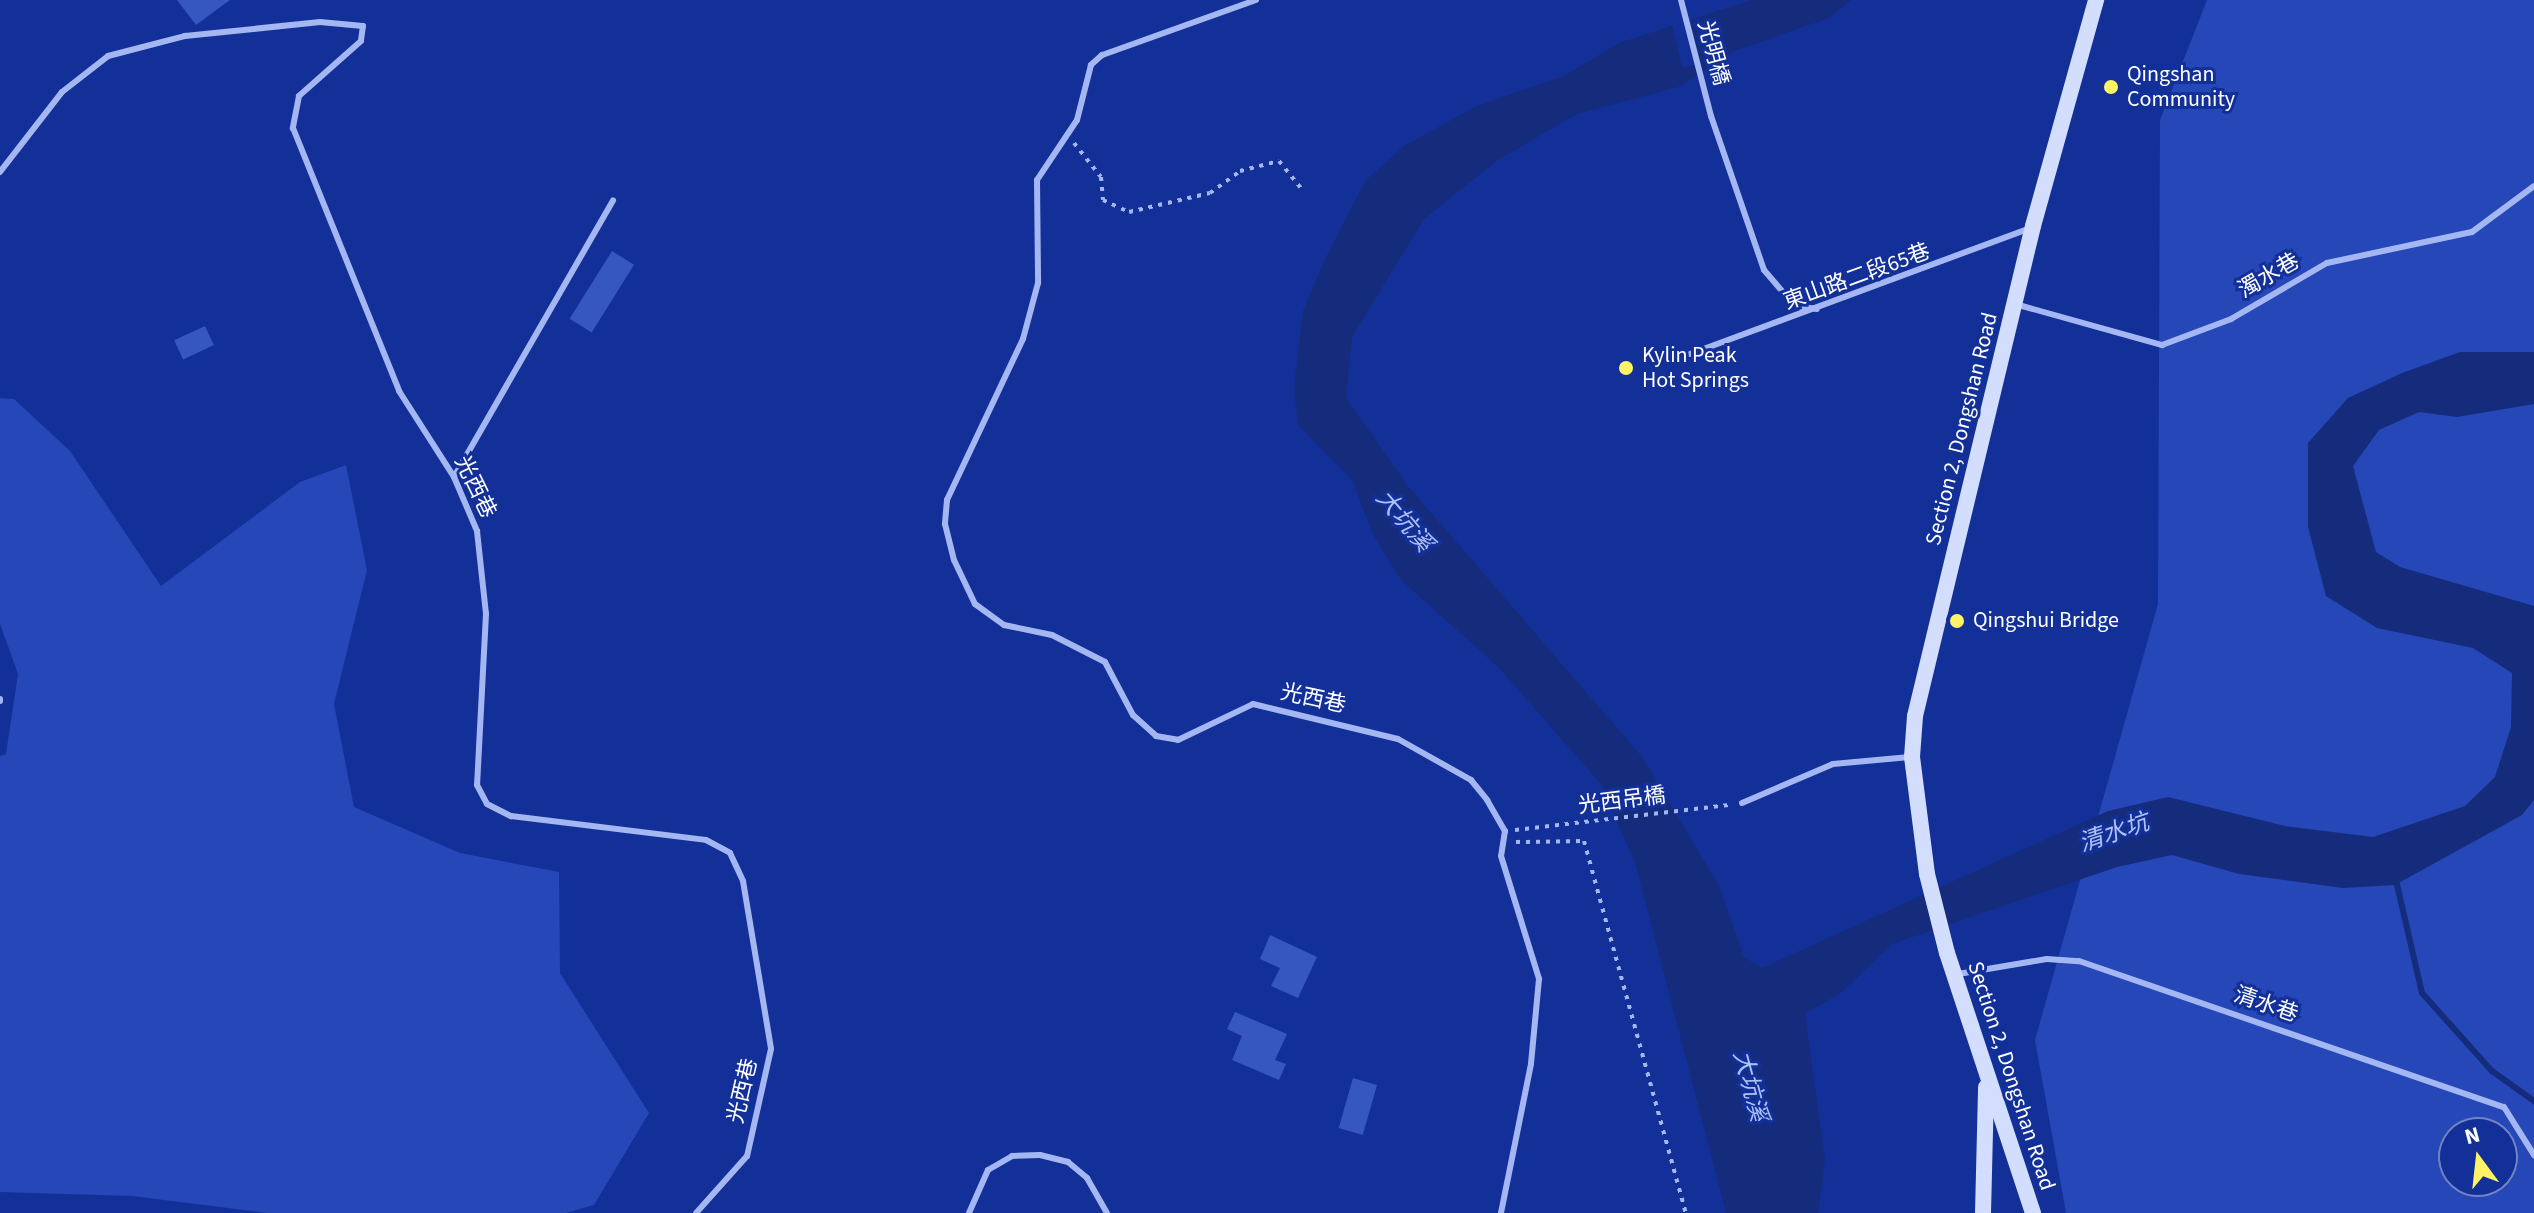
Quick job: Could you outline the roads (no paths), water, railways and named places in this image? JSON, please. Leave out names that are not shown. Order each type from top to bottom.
[{"type":"main road","name":"Section 2, Dongshan Road","points":[[2033,1213],[1986,1077],[1958,974],[1947,953],[1927,874],[1912,757],[1915,716],[2033,226],[2096,0]]},
{"type":"main road","points":[[1983,1213],[1986,1077]]},
{"type":"lane","name":"光西巷","points":[[1256,0],[1102,55],[1085,77],[1077,120],[1037,180],[1038,283],[1023,339],[947,500],[954,560],[975,604],[1004,625],[1052,635],[1105,662],[1133,715],[1156,736],[1178,740],[1253,704],[1385,735],[1471,780],[1505,831],[1501,856],[1539,979],[1531,1064],[1501,1213]]},
{"type":"lane","name":"光明橋","points":[[1681,0],[1711,116],[1764,270],[1795,306],[1826,308]]},
{"type":"lane","name":"光西巷","points":[[0,172],[62,92],[108,56],[185,36],[320,22],[363,26],[361,41],[299,96],[293,128],[399,391],[454,477],[477,531],[485,600],[477,785],[487,804],[511,816],[706,840],[730,853],[743,881],[771,1049],[747,1156],[696,1213]]},
{"type":"lane","name":"濁水巷","points":[[2015,304],[2162,345],[2231,319],[2327,263],[2472,232],[2534,186]]},
{"type":"lane","points":[[454,477],[613,200]]},
{"type":"lane","name":"東山路二段65巷","points":[[1690,354],[1826,308],[2033,226]]},
{"type":"lane","points":[[1742,803],[1833,764],[1912,757]]},
{"type":"lane","name":"清水巷","points":[[1958,974],[2047,959],[2079,961],[2504,1107],[2534,1155]]},
{"type":"lane","points":[[969,1213],[988,1170],[1012,1156],[1040,1155],[1068,1162],[1087,1178],[1107,1213]]},
{"type":"water","points":[[1751,0],[1851,0],[1829,18],[1734,51],[1679,87],[1577,114],[1498,160],[1424,219],[1352,337],[1346,398],[1408,486],[1643,758],[1719,886],[1744,957],[1762,968],[2108,811],[2168,797],[2285,826],[2373,837],[2465,806],[2495,777],[2511,727],[2512,673],[2473,648],[2377,628],[2326,596],[2308,527],[2308,443],[2348,398],[2402,373],[2460,352],[2534,352],[2534,404],[2457,417],[2419,412],[2379,430],[2353,466],[2376,552],[2400,567],[2534,606],[2534,800],[2522,815],[2395,885],[2343,888],[2239,874],[2172,855],[2117,867],[1892,944],[1842,992],[1805,1014],[1825,1160],[1818,1213],[1726,1213],[1636,866],[1601,784],[1498,667],[1401,580],[1373,535],[1352,480],[1298,425],[1294,387],[1303,311],[1325,259],[1365,181],[1404,146],[1477,106],[1566,75],[1619,43]]},
{"type":"waterway","points":[[2395,876],[2422,993],[2492,1071],[2534,1101]]},
{"type":"place","name":"Qingshan Community","points":[[2111,87]]},
{"type":"place","name":"Kylin Peak Hot Springs","points":[[1626,368]]},
{"type":"place","name":"Qingshui Bridge","points":[[1957,621]]},
{"type":"water label","name":"大坑溪","points":[[1404,521]]},
{"type":"water label","name":"清水坑","points":[[2114,833]]},
{"type":"water label","name":"大坑溪","points":[[1750,1086]]}]
